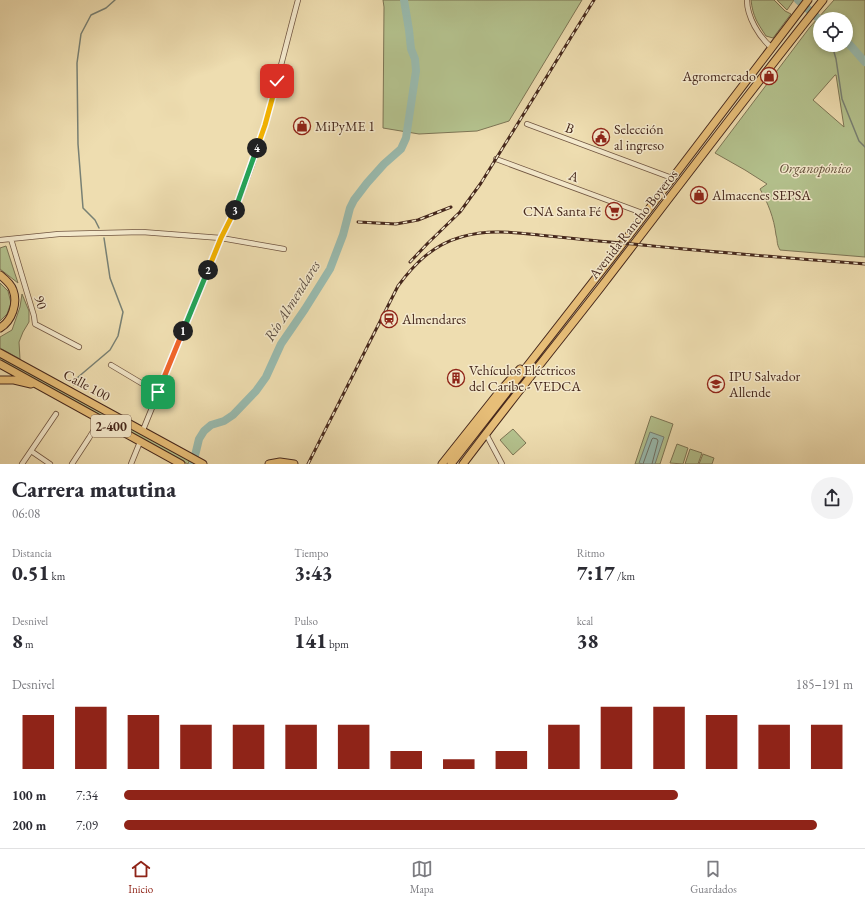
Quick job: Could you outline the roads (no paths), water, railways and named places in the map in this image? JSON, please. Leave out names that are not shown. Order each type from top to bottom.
[{"type":"highway","name":"Avenida Rancho Boyeros","points":[[463,464],[823,0]]},
{"type":"highway","name":"Avenida Rancho Boyeros","points":[[451,464],[808,1]]},
{"type":"highway","points":[[0,276],[13,290],[14,304],[10,318],[0,328]]},
{"type":"highway","points":[[442,464],[500,391],[540,350]]},
{"type":"highway","name":"Calle 100","points":[[0,353],[203,464]]},
{"type":"highway","name":"Calle 100","points":[[0,364],[181,464]]},
{"type":"highway","points":[[0,380],[14,380],[41,387]]},
{"type":"highway","points":[[269,464],[280,462],[293,464]]},
{"type":"highway","points":[[278,464],[293,464]]},
{"type":"street","points":[[143,430],[250,170],[265,125],[298,0]]},
{"type":"street","points":[[747,0],[751,18],[766,43],[772,48]]},
{"type":"street","name":"B","points":[[528,124],[672,178]]},
{"type":"street","name":"A","points":[[496,159],[644,214]]},
{"type":"street","points":[[0,240],[59,234],[142,232],[221,238],[284,249]]},
{"type":"street","name":"90","points":[[11,239],[34,316],[35,324],[79,347]]},
{"type":"street","points":[[111,365],[158,392]]},
{"type":"street","points":[[22,464],[56,414]]},
{"type":"street","points":[[72,464],[90,438],[100,420]]},
{"type":"street","points":[[486,434],[502,464]]},
{"type":"street","points":[[131,464],[140,442]]},
{"type":"street","points":[[30,451],[50,464]]},
{"type":"water","points":[[650,432],[664,437],[655,464],[639,463]]},
{"type":"waterway","points":[[99,228],[95,220],[83,208],[78,144],[77,63],[81,34],[91,15],[106,8],[115,0]]},
{"type":"waterway","name":"Río Almendares","points":[[193,464],[199,439],[204,431],[211,425],[224,421],[233,415],[256,391],[266,377],[281,344],[330,269],[354,200],[384,164],[401,149],[406,138],[416,71],[415,59],[411,49],[404,0]]},
{"type":"waterway","points":[[798,0],[813,14]]},
{"type":"waterway","points":[[853,48],[865,62]]},
{"type":"waterway","points":[[834,52],[842,99],[859,141],[865,147]]},
{"type":"waterway","points":[[74,385],[77,378],[110,350],[118,336],[123,312],[110,278],[104,238]]},
{"type":"railway","points":[[410,262],[460,212],[481,183],[594,0]]},
{"type":"railway","points":[[358,222],[396,224],[418,220],[451,207]]},
{"type":"railway","points":[[308,464],[398,286],[418,262],[433,250],[451,240],[472,234],[504,232],[865,264]]},
{"type":"place","name":"Agromercado","points":[[769,76]]},
{"type":"place","name":"MiPyME 1","points":[[302,126]]},
{"type":"place","name":"Selección al ingreso","points":[[601,137]]},
{"type":"place","name":"Almacenes SEPSA","points":[[699,195]]},
{"type":"place","name":"CNA Santa Fé","points":[[614,211]]},
{"type":"place","name":"Almendares","points":[[389,319]]},
{"type":"place","name":"Vehículos Eléctricos del Caribe - VEDCA","points":[[456,378]]},
{"type":"place","name":"IPU Salvador Allende","points":[[716,384]]},
{"type":"park label","name":"Organopónico","points":[[815,168]]}]
